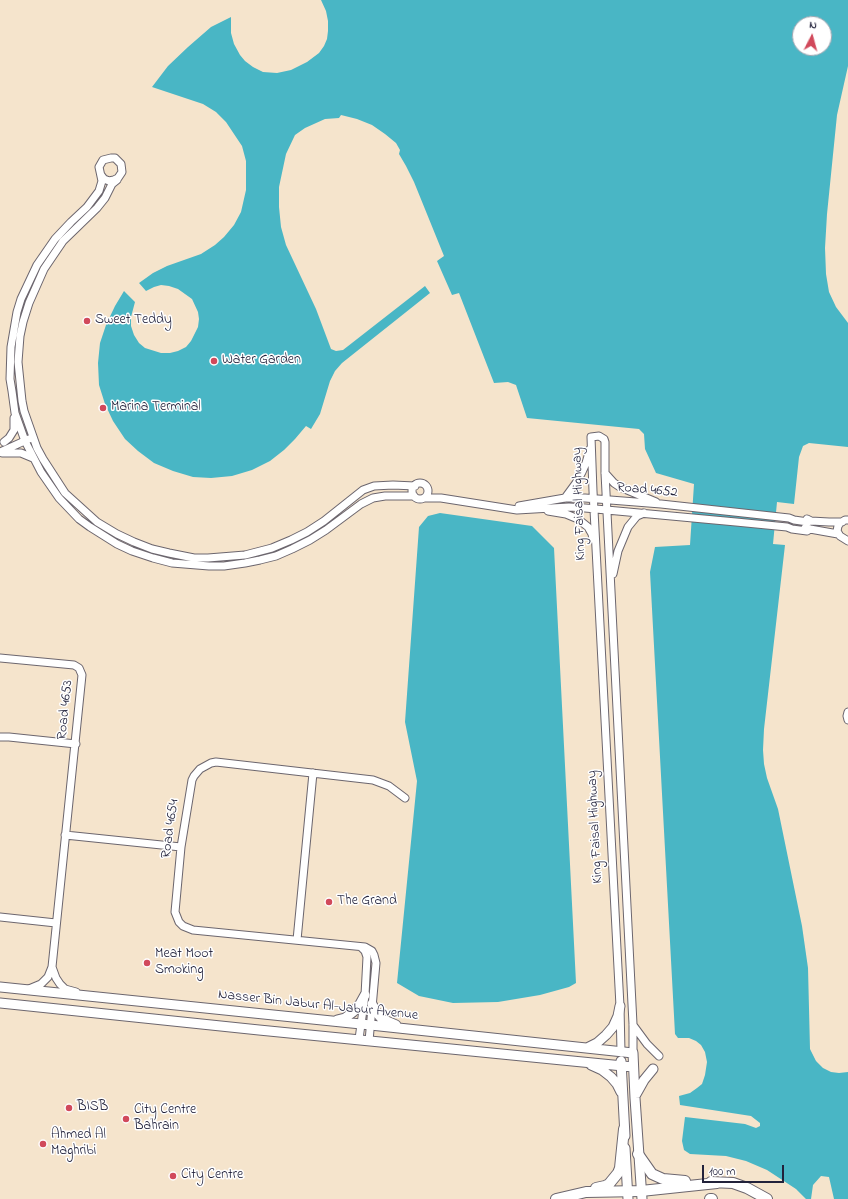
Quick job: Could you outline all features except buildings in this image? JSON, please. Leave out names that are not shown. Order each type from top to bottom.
[{"type":"highway","points":[[556,1199],[605,1186],[615,1177],[620,1168],[624,1129]]},
{"type":"highway","points":[[638,1154],[652,1174],[663,1179],[676,1181],[733,1183],[747,1188],[767,1199]]},
{"type":"highway","points":[[576,1194],[596,1192],[641,1195],[717,1183]]},
{"type":"main road","name":"Nasser Bin Jabur Al-Jabur Avenue","points":[[0,987],[633,1053]]},
{"type":"main road","points":[[335,1021],[344,1018],[353,1012],[365,995]]},
{"type":"main road","name":"Nasser Bin Jabur Al-Jabur Avenue","points":[[0,1003],[633,1067]]},
{"type":"main road","points":[[372,1004],[382,1019],[405,1029]]},
{"type":"main road","points":[[587,1048],[597,1042],[609,1031],[618,1016],[620,1006]]},
{"type":"main road","name":"King Faisal Highway","points":[[621,1052],[628,1195]]},
{"type":"main road","name":"King Faisal Highway","points":[[633,1053],[641,1195]]},
{"type":"main road","points":[[583,1061],[602,1070],[611,1077],[622,1095]]},
{"type":"main road","points":[[635,1098],[644,1080],[653,1069]]},
{"type":"street","points":[[2,443],[10,438],[14,430],[10,379],[11,347],[16,317],[21,299],[46,250],[71,222],[87,207],[99,192],[102,181],[99,167],[103,160],[115,158],[118,160],[122,168],[122,172],[112,184],[105,198],[97,208],[63,241],[44,269],[29,303],[20,336],[18,362],[22,401],[32,435],[43,459],[65,493],[97,522],[117,534],[152,549],[194,558],[232,557],[251,554],[272,548],[307,532],[344,506],[363,490],[374,486],[415,486],[423,484],[434,496],[441,498]]},
{"type":"street","points":[[101,175],[104,179],[109,181],[118,178]]},
{"type":"street","points":[[13,404],[24,439],[41,472],[59,498],[79,519],[117,544],[132,551],[172,563],[224,566],[276,556],[310,540],[361,504],[373,498],[385,496],[441,498]]},
{"type":"street","points":[[0,452],[32,435]]},
{"type":"street","name":"King Faisal Highway","points":[[621,1052],[620,1006],[595,551],[591,437],[599,436],[604,439],[605,442],[605,473],[633,1024],[633,1053]]},
{"type":"street","points":[[2,443],[24,439]]},
{"type":"street","points":[[565,498],[582,472],[592,444]]},
{"type":"street","points":[[0,452],[21,453],[33,458]]},
{"type":"street","points":[[605,473],[620,487],[660,504]]},
{"type":"street","points":[[414,496],[413,489],[415,486]]},
{"type":"street","points":[[424,498],[428,491]]},
{"type":"street","name":"Road 4652","points":[[441,498],[517,510],[568,507],[669,515],[787,527],[808,531],[810,529],[838,534]]},
{"type":"street","name":"Road 4652","points":[[503,508],[565,498],[594,499],[660,504],[789,518],[808,522],[811,520],[831,522],[845,521]]},
{"type":"street","points":[[536,509],[566,514],[578,519],[588,527],[592,534],[595,551]]},
{"type":"street","points":[[611,585],[618,551],[623,537],[632,520],[644,513]]},
{"type":"street","points":[[845,521],[837,528],[838,534],[848,541]]},
{"type":"street","name":"Road 4653","points":[[0,658],[71,665],[78,668],[81,672],[82,678],[52,967],[48,977],[41,984],[27,990]]},
{"type":"street","points":[[848,712],[848,720]]},
{"type":"street","points":[[0,737],[76,744]]},
{"type":"street","name":"Road 4654","points":[[361,947],[193,930],[183,926],[175,916],[175,908],[181,847],[191,784],[194,776],[204,766],[216,762],[379,781],[395,789],[405,798]]},
{"type":"street","points":[[297,940],[314,773]]},
{"type":"street","points":[[65,835],[181,847]]},
{"type":"street","points":[[0,917],[56,923]]},
{"type":"street","points":[[361,947],[366,951],[367,957],[365,995],[366,1024],[369,1040]]},
{"type":"street","points":[[359,1040],[372,1004],[376,959],[372,951],[365,947],[361,947]]},
{"type":"street","points":[[52,967],[56,978],[65,989],[87,996]]},
{"type":"street","points":[[633,1024],[647,1044],[659,1056]]},
{"type":"water","points":[[321,0],[848,0],[848,66],[837,115],[825,248],[826,274],[829,292],[836,307],[848,323],[848,447],[809,443],[803,446],[799,457],[794,504],[777,502],[773,544],[785,545],[764,729],[763,750],[767,778],[778,809],[802,926],[808,968],[810,1049],[816,1061],[823,1068],[831,1072],[848,1072],[848,1199],[834,1199],[829,1177],[821,1176],[813,1185],[811,1199],[806,1199],[796,1189],[767,1170],[746,1161],[726,1156],[690,1154],[684,1150],[682,1141],[685,1117],[745,1124],[756,1128],[760,1126],[760,1123],[751,1116],[680,1105],[679,1096],[690,1093],[702,1084],[707,1062],[705,1052],[701,1045],[689,1038],[678,1038],[675,1034],[650,572],[655,547],[690,545],[694,484],[656,473],[645,449],[644,434],[639,429],[527,418],[516,385],[508,382],[494,383],[459,293],[452,295],[437,261],[444,256],[414,182],[399,154],[400,150],[396,143],[372,125],[341,115],[339,118],[325,119],[305,128],[295,135],[286,154],[279,187],[281,227],[286,245],[316,309],[331,349],[336,351],[343,350],[425,286],[430,293],[342,363],[335,371],[330,381],[320,414],[311,429],[306,426],[284,450],[270,461],[252,470],[232,476],[211,478],[193,477],[154,463],[138,451],[125,439],[113,421],[105,404],[99,385],[98,363],[100,343],[106,325],[124,291],[135,302],[131,317],[131,326],[139,343],[145,348],[161,353],[170,353],[186,347],[191,341],[198,327],[199,319],[198,312],[192,299],[178,289],[169,286],[161,285],[146,291],[139,283],[153,273],[167,266],[201,254],[215,245],[234,225],[241,212],[246,190],[246,161],[242,146],[226,122],[216,112],[203,104],[152,87],[168,66],[188,47],[211,27],[231,17],[231,33],[234,44],[240,55],[253,67],[263,72],[277,73],[291,70],[307,62],[319,53],[327,39],[328,21],[326,11]]},
{"type":"water","points":[[440,513],[532,526],[554,548],[576,983],[569,987],[540,995],[498,1002],[453,1003],[419,996],[397,983],[417,781],[405,722],[419,527],[428,516]]},
{"type":"place","name":"Sweet Teddy","points":[[87,321]]},
{"type":"place","name":"Water Garden","points":[[214,361]]},
{"type":"place","name":"Marina Terminal","points":[[103,408]]},
{"type":"place","name":"The Grand","points":[[329,902]]},
{"type":"place","name":"Meat Moot Smoking","points":[[147,963]]},
{"type":"place","name":"BISB","points":[[69,1108]]},
{"type":"place","name":"City Centre Bahrain","points":[[126,1119]]},
{"type":"place","name":"Ahmed Al Maghribi","points":[[43,1144]]},
{"type":"place","name":"City Centre","points":[[173,1176]]}]
